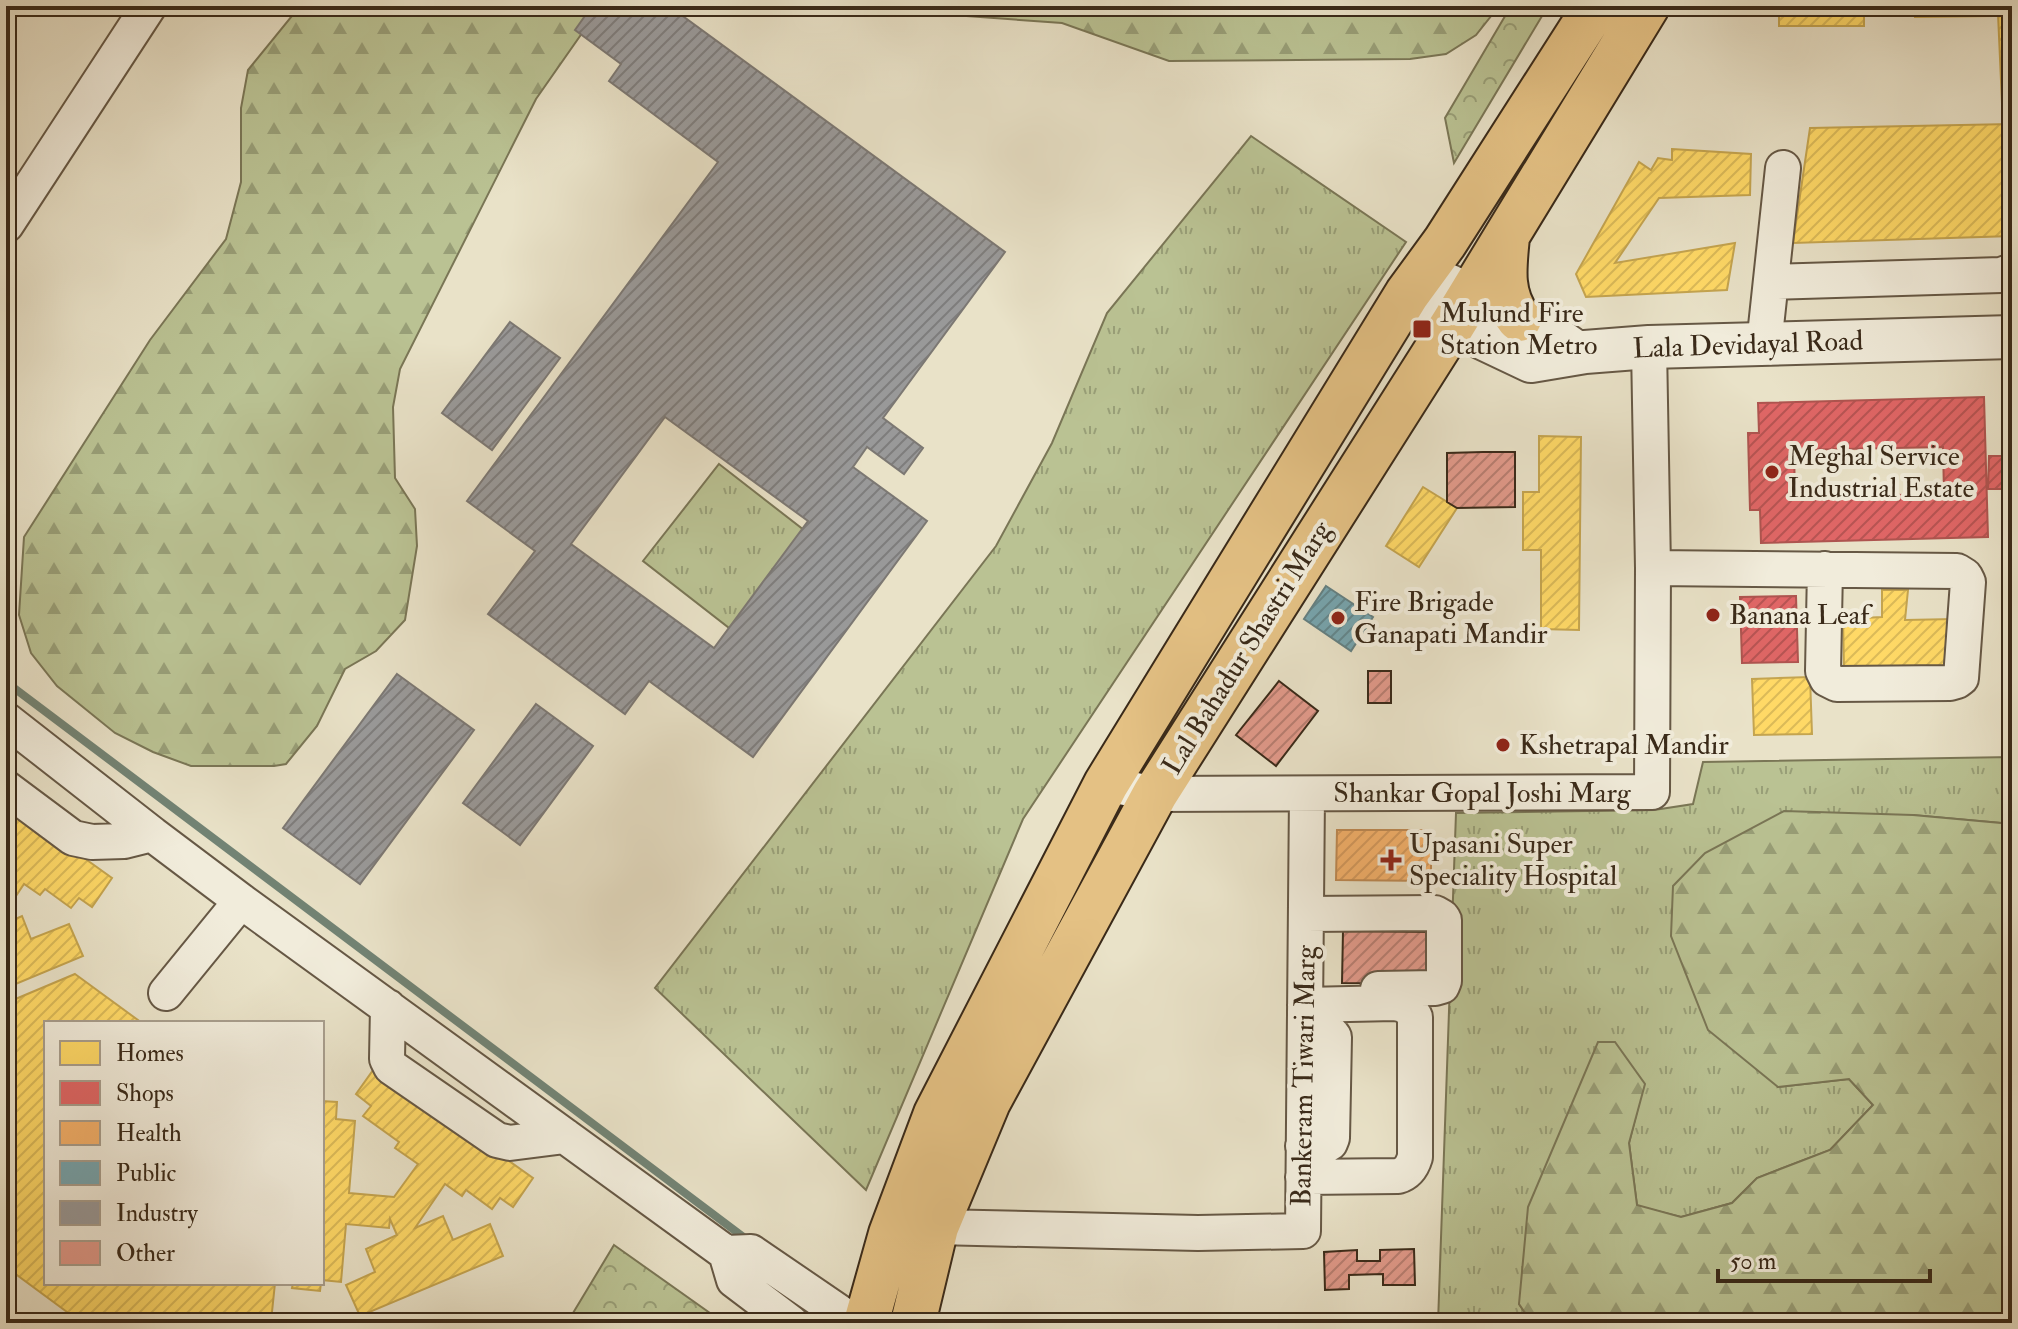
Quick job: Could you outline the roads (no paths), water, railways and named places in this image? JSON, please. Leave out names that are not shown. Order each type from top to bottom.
[{"type":"main road","name":"Lal Bahadur Shastri Marg","points":[[866,1323],[891,1234],[936,1114],[1106,784],[1414,284],[1445,242],[1596,6]]},
{"type":"main road","name":"Lal Bahadur Shastri Marg","points":[[913,1323],[936,1227],[988,1102],[1155,794],[1462,310],[1647,6]]},
{"type":"main road","points":[[1507,235],[1505,290],[1510,307],[1519,319]]},
{"type":"street","points":[[6,225],[149,6]]},
{"type":"street","points":[[1764,345],[1783,168]]},
{"type":"street","points":[[1771,282],[2001,275],[2012,271]]},
{"type":"street","name":"Lala Devidayal Road","points":[[1414,284],[1462,310],[1531,361],[1577,353],[1649,347],[2012,337]]},
{"type":"street","points":[[1462,310],[1519,319],[1547,332],[1577,353]]},
{"type":"street","name":"Shankar Gopal Joshi Marg","points":[[1106,784],[1155,794],[1652,792],[1653,568],[1649,347]]},
{"type":"street","points":[[1653,568],[1825,569],[1957,571],[1968,582],[1961,678],[1950,683],[1837,684],[1827,679],[1823,671],[1825,569]]},
{"type":"street","points":[[6,720],[241,901],[726,1253],[734,1280],[791,1323]]},
{"type":"street","points":[[6,788],[73,838],[92,842],[124,841],[152,834]]},
{"type":"street","name":"Bankeram Tiwari Marg","points":[[936,1227],[1198,1233],[1303,1231],[1308,1162],[1311,914],[1307,795]]},
{"type":"street","points":[[166,993],[241,901]]},
{"type":"street","points":[[1310,1008],[1435,988],[1442,986],[1444,981],[1444,920],[1439,915],[1311,914]]},
{"type":"street","points":[[1308,1162],[1398,1176],[1406,1173],[1415,1157],[1415,1017],[1410,1009],[1394,1003],[1310,1008]]},
{"type":"street","points":[[388,1007],[387,1059],[391,1067],[497,1140],[510,1143],[565,1136]]},
{"type":"street","points":[[726,1253],[751,1252],[855,1323]]},
{"type":"waterway","points":[[6,682],[750,1242]]},
{"type":"place","name":"Mulund Fire Station Metro","points":[[1422,329]]},
{"type":"place","name":"Meghal Service Industrial Estate","points":[[1772,472]]},
{"type":"place","name":"Banana Leaf","points":[[1713,615]]},
{"type":"place","name":"Fire Brigade Ganapati Mandir","points":[[1338,618]]},
{"type":"place","name":"Kshetrapal Mandir","points":[[1503,745]]},
{"type":"place","name":"Upasani Super Speciality Hospital","points":[[1391,860]]}]
